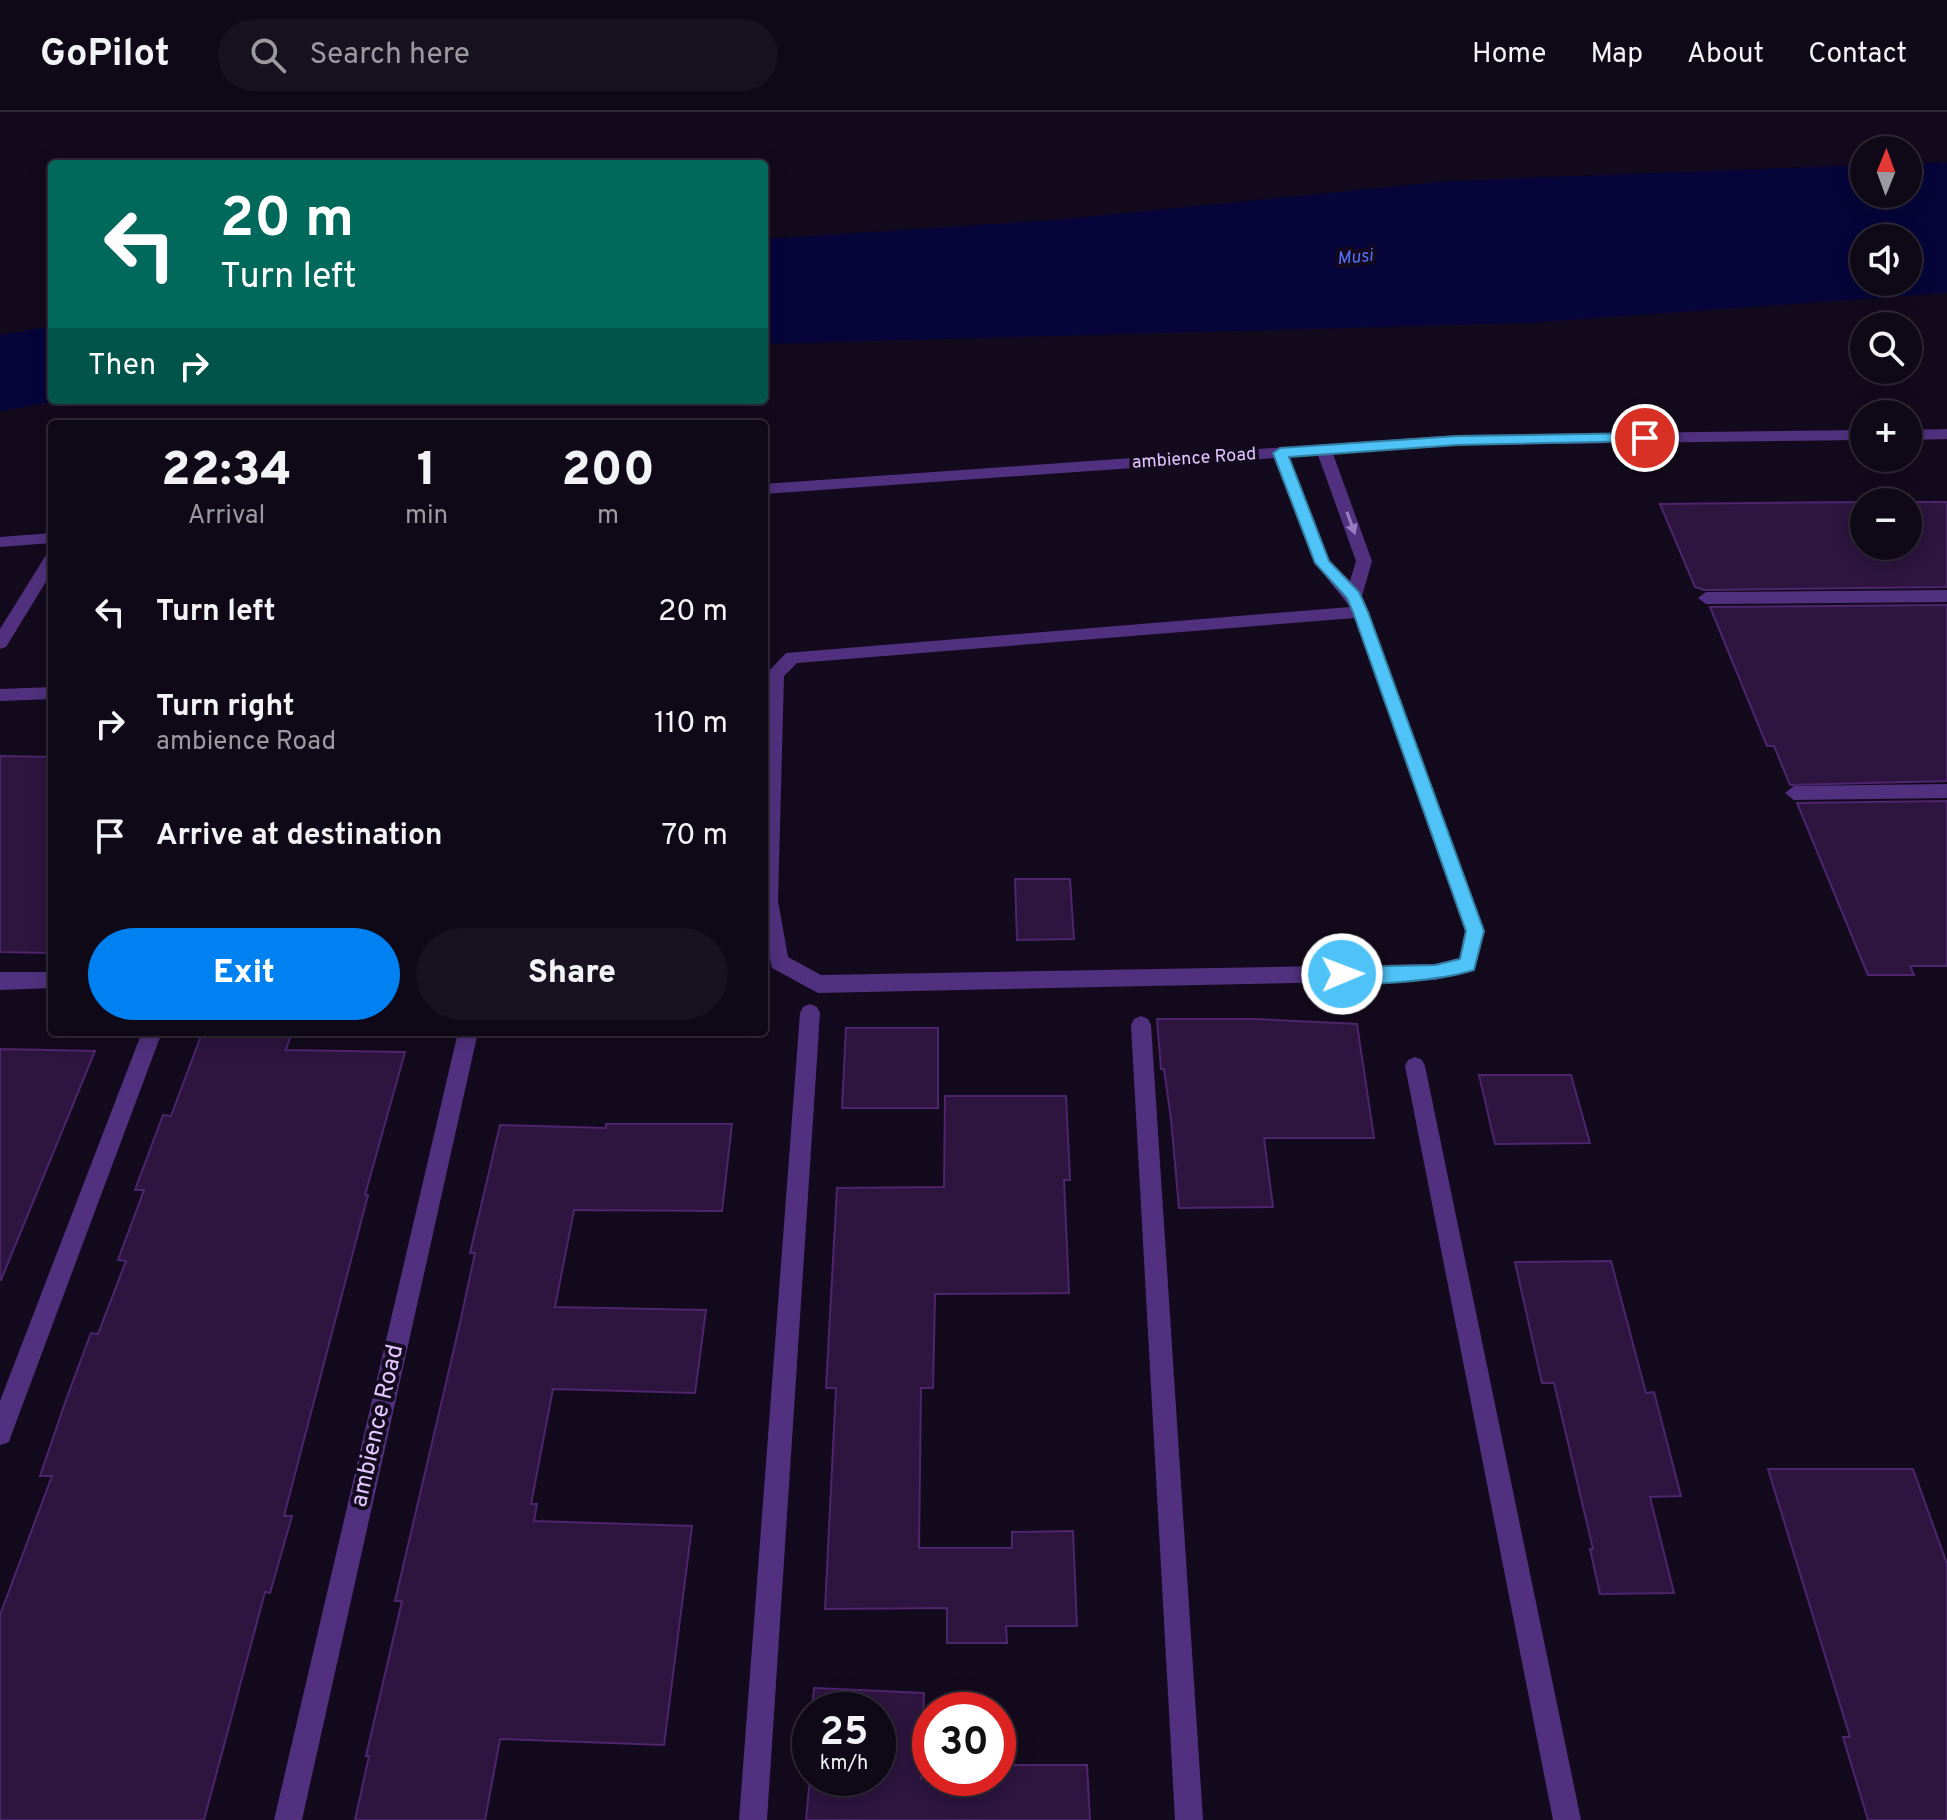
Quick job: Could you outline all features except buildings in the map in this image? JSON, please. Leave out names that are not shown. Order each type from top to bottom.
[{"type":"street","points":[[1922,435],[1947,434]]},
{"type":"street","name":"ambience Road","points":[[768,489],[1457,440],[1850,435]]},
{"type":"street","points":[[1324,450],[1364,561],[1357,604]]},
{"type":"street","points":[[1280,453],[1323,563],[1357,604],[1475,931],[1467,964],[1435,972],[818,984],[779,962],[768,901],[775,674],[792,657],[1357,604]]},
{"type":"street","points":[[0,542],[48,538]]},
{"type":"street","points":[[0,643],[48,565]]},
{"type":"street","points":[[1706,598],[1947,596]]},
{"type":"street","points":[[0,695],[48,693]]},
{"type":"street","points":[[1794,793],[1947,791]]},
{"type":"street","points":[[0,981],[48,980]]},
{"type":"street","points":[[753,1820],[810,1013]]},
{"type":"street","points":[[1141,1025],[1189,1820]]},
{"type":"street","points":[[0,1433],[150,1036]]},
{"type":"street","name":"ambience Road","points":[[288,1820],[467,1036]]},
{"type":"street","points":[[1415,1066],[1567,1820]]},
{"type":"water","name":"Musi","points":[[1947,162],[1947,293],[1922,295],[1922,224],[1850,224],[1850,296],[1905,296],[1528,323],[768,344],[768,239],[1055,220],[1448,181],[1850,166],[1850,208],[1922,208],[1922,163]]},
{"type":"water","points":[[48,327],[48,403],[0,411],[0,335]]},
{"type":"route","points":[[1342,974],[1435,972],[1467,964],[1475,931],[1361,612],[1354,596],[1323,563],[1280,453],[1457,440],[1645,438]]}]
